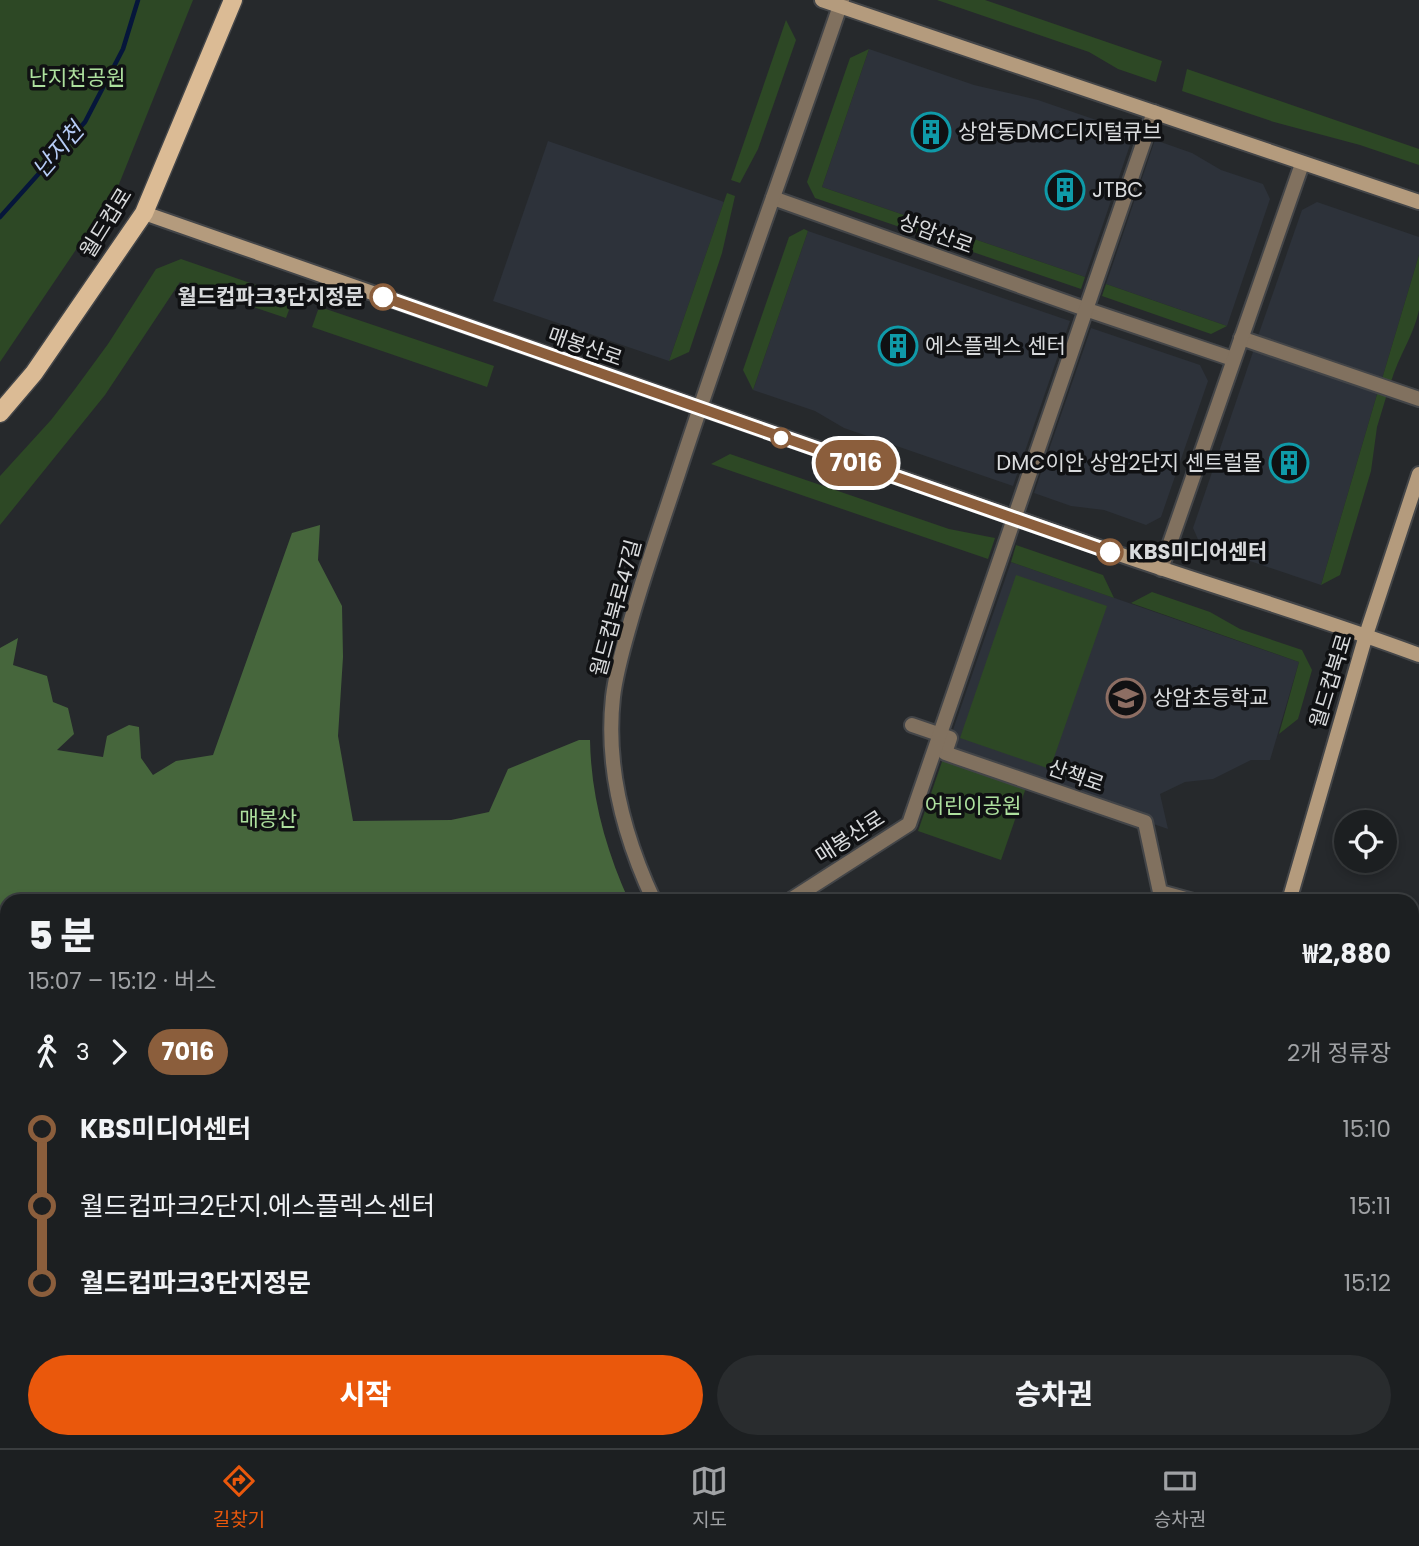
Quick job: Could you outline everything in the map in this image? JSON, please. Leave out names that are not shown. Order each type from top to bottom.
[{"type":"main road","name":"월드컵로","points":[[0,413],[34,373],[144,213],[233,0]]},
{"type":"main road","points":[[822,0],[841,3],[1302,164],[1419,202]]},
{"type":"main road","name":"매봉산로","points":[[144,213],[699,409],[1419,655]]},
{"type":"main road","name":"월드컵북로","points":[[1291,894],[1366,635],[1419,474]]},
{"type":"street","points":[[699,409],[841,3]]},
{"type":"street","points":[[1086,309],[1154,112]]},
{"type":"street","points":[[1161,569],[1302,164]]},
{"type":"street","name":"상암산로","points":[[773,198],[1233,359]]},
{"type":"street","name":"매봉산로","points":[[800,894],[909,824],[1086,309]]},
{"type":"street","points":[[1241,338],[1419,398]]},
{"type":"street","name":"월드컵북로47길","points":[[651,894],[639,869],[622,817],[611,740],[613,697],[640,588],[699,409]]},
{"type":"street","name":"산책로","points":[[912,725],[950,738],[945,753],[1145,822],[1160,892],[1167,894]]},
{"type":"shaded area","points":[[869,49],[974,85],[1038,100],[1134,133],[1085,277],[822,187]]},
{"type":"shaded area","points":[[1155,140],[1192,153],[1221,170],[1263,184],[1270,199],[1227,326],[1106,284]]},
{"type":"shaded area","points":[[548,141],[724,202],[669,361],[493,301]]},
{"type":"shaded area","points":[[1317,202],[1419,237],[1419,255],[1382,379],[1258,336],[1302,210]]},
{"type":"shaded area","points":[[808,231],[1070,321],[1013,486],[844,428],[815,411],[753,390]]},
{"type":"shaded area","points":[[1091,328],[1200,365],[1208,381],[1161,517],[1146,525],[1104,510],[1071,506],[1034,493]]},
{"type":"shaded area","points":[[1254,349],[1378,391],[1321,585],[1200,544],[1193,528]]},
{"type":"shaded area","name":"상암초등학교","points":[[1011,562],[1299,662],[1270,760],[1251,760],[1213,779],[1185,782],[1160,794],[1168,829],[945,753]]},
{"type":"green space","name":"난지천공원","points":[[0,0],[193,0],[117,189],[0,362]]},
{"type":"green space","points":[[937,0],[985,0],[1162,61],[1156,82],[1118,69],[1089,52]]},
{"type":"green space","points":[[786,20],[796,40],[758,149],[740,183],[731,180]]},
{"type":"green space","points":[[869,49],[822,187],[1085,277],[1081,289],[815,198],[807,182],[850,58]]},
{"type":"green space","points":[[1187,69],[1419,149],[1419,165],[1360,145],[1274,122],[1182,91]]},
{"type":"green space","points":[[727,193],[735,196],[722,253],[689,352],[669,361]]},
{"type":"green space","points":[[804,229],[808,231],[753,390],[743,370],[789,237]]},
{"type":"green space","points":[[1419,255],[1419,310],[1391,382],[1382,379]]},
{"type":"green space","points":[[181,259],[291,297],[292,302],[286,318],[180,282],[105,395],[0,525],[0,476],[75,389],[108,344],[156,269]]},
{"type":"green space","points":[[1106,284],[1227,326],[1211,334],[1102,296]]},
{"type":"green space","points":[[326,309],[494,366],[487,387],[312,327],[318,310]]},
{"type":"green space","points":[[1378,391],[1387,394],[1377,427],[1371,471],[1340,575],[1321,585]]},
{"type":"green space","points":[[730,454],[949,529],[995,538],[988,559],[711,464]]},
{"type":"green space","name":"매봉산","points":[[320,525],[318,560],[342,606],[343,657],[338,736],[353,821],[451,820],[489,812],[508,769],[579,740],[590,740],[593,782],[601,823],[626,894],[0,894],[0,648],[18,638],[13,665],[47,676],[53,702],[68,708],[74,734],[57,750],[103,757],[107,736],[129,725],[139,727],[141,758],[153,775],[176,761],[213,755],[292,533]]},
{"type":"green space","points":[[1016,545],[1103,575],[1114,598],[1011,562]]},
{"type":"green space","points":[[1016,575],[1107,606],[1050,769],[960,738]]},
{"type":"green space","points":[[1152,592],[1210,612],[1240,629],[1302,650],[1312,670],[1298,719],[1279,734],[1299,662],[1131,603]]},
{"type":"green space","name":"어린이공원","points":[[945,753],[1028,782],[1001,860],[918,831]]},
{"type":"waterway","name":"난지천","points":[[0,217],[85,122],[123,49],[138,0]]},
{"type":"bus line","name":"7016","points":[[383,297],[1110,552]]},
{"type":"place","name":"상암동DMC디지털큐브","points":[[931,132]]},
{"type":"place","name":"JTBC","points":[[1065,190]]},
{"type":"place","name":"월드컵파크3단지정문","points":[[383,297]]},
{"type":"place","name":"에스플렉스 센터","points":[[898,346]]},
{"type":"place","name":"DMC이안 상암2단지 센트럴몰","points":[[1289,463]]},
{"type":"place","name":"KBS미디어센터","points":[[1110,552]]},
{"type":"place","name":"상암초등학교","points":[[1126,698]]}]
